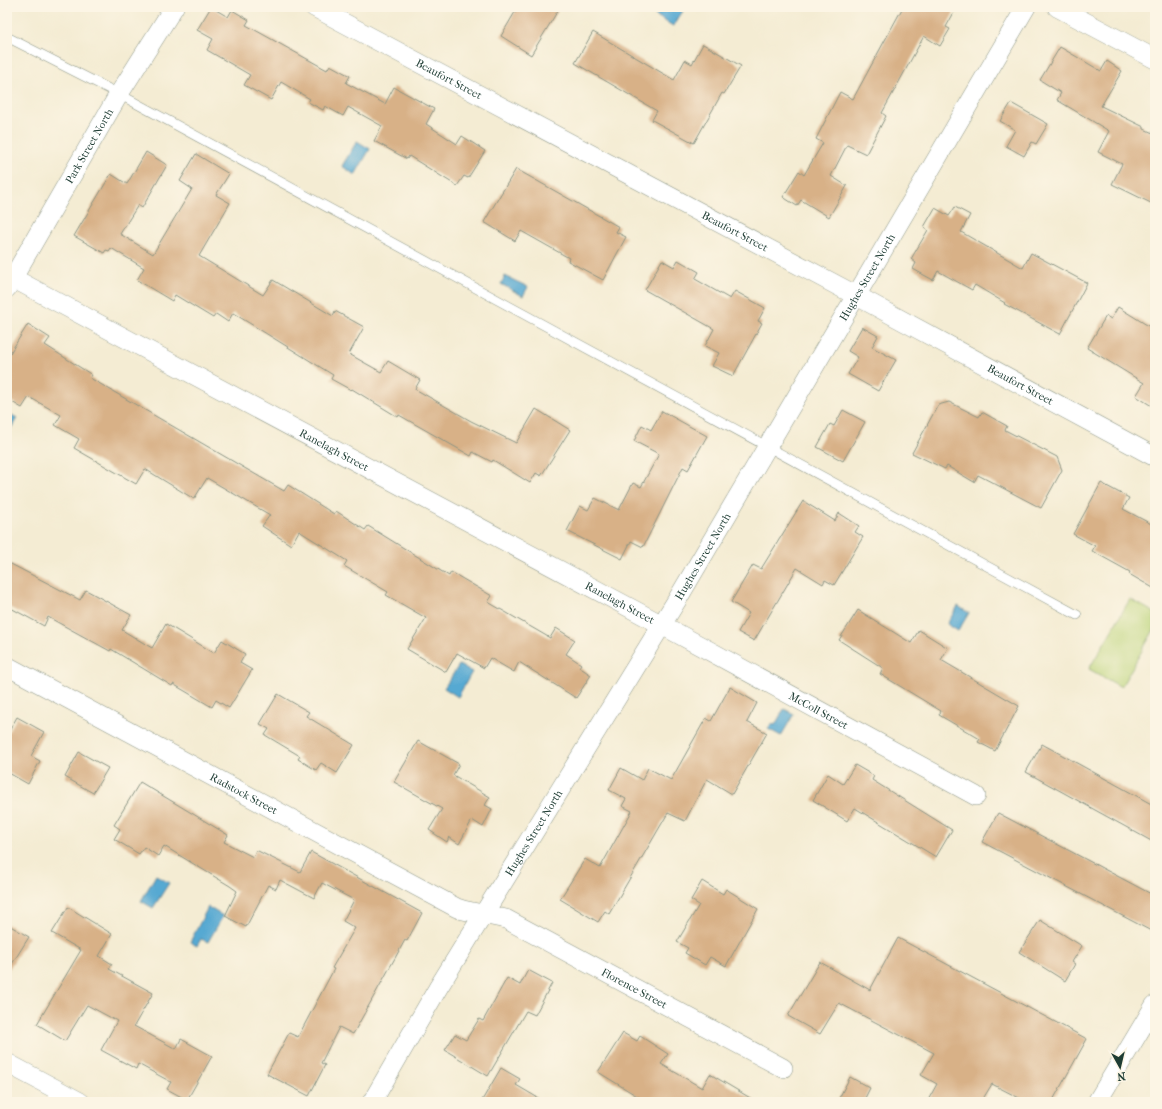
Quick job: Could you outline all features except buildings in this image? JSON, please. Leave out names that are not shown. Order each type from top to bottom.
[{"type":"street","name":"Park Street North","points":[[9,281],[118,94],[174,7]]},
{"type":"street","name":"Beaufort Street","points":[[314,7],[858,296],[1155,456]]},
{"type":"street","name":"Hughes Street North","points":[[372,1102],[438,988],[662,625],[858,296],[1026,7]]},
{"type":"street","points":[[1058,7],[1155,58]]},
{"type":"street","name":"Ranelagh Street","points":[[9,281],[662,625]]},
{"type":"street","name":"McColl Street","points":[[662,625],[976,796]]},
{"type":"street","name":"Radstock Street","points":[[7,666],[457,908],[484,915]]},
{"type":"street","name":"Florence Street","points":[[484,915],[506,919],[783,1068]]},
{"type":"street","points":[[1097,1102],[1155,1005]]},
{"type":"street","points":[[7,1063],[80,1102]]},
{"type":"lane","points":[[7,36],[118,94],[1077,615]]},
{"type":"green space","points":[[1130,599],[1155,613],[1155,628],[1121,687],[1089,669]]},
{"type":"water","points":[[654,7],[685,8],[673,26],[655,15]]},
{"type":"water","points":[[357,141],[370,149],[355,175],[342,166]]},
{"type":"water","points":[[505,276],[528,287],[523,296],[501,284]]},
{"type":"water","points":[[7,412],[17,418],[7,435]]},
{"type":"water","points":[[958,606],[969,613],[958,631],[947,624]]},
{"type":"water","points":[[459,665],[472,672],[458,697],[444,688]]},
{"type":"water","points":[[784,709],[794,714],[781,736],[768,729],[771,724],[775,725]]},
{"type":"water","points":[[156,875],[169,883],[153,908],[141,901]]},
{"type":"water","points":[[208,907],[223,916],[208,942],[201,939],[197,946],[190,942]]}]
